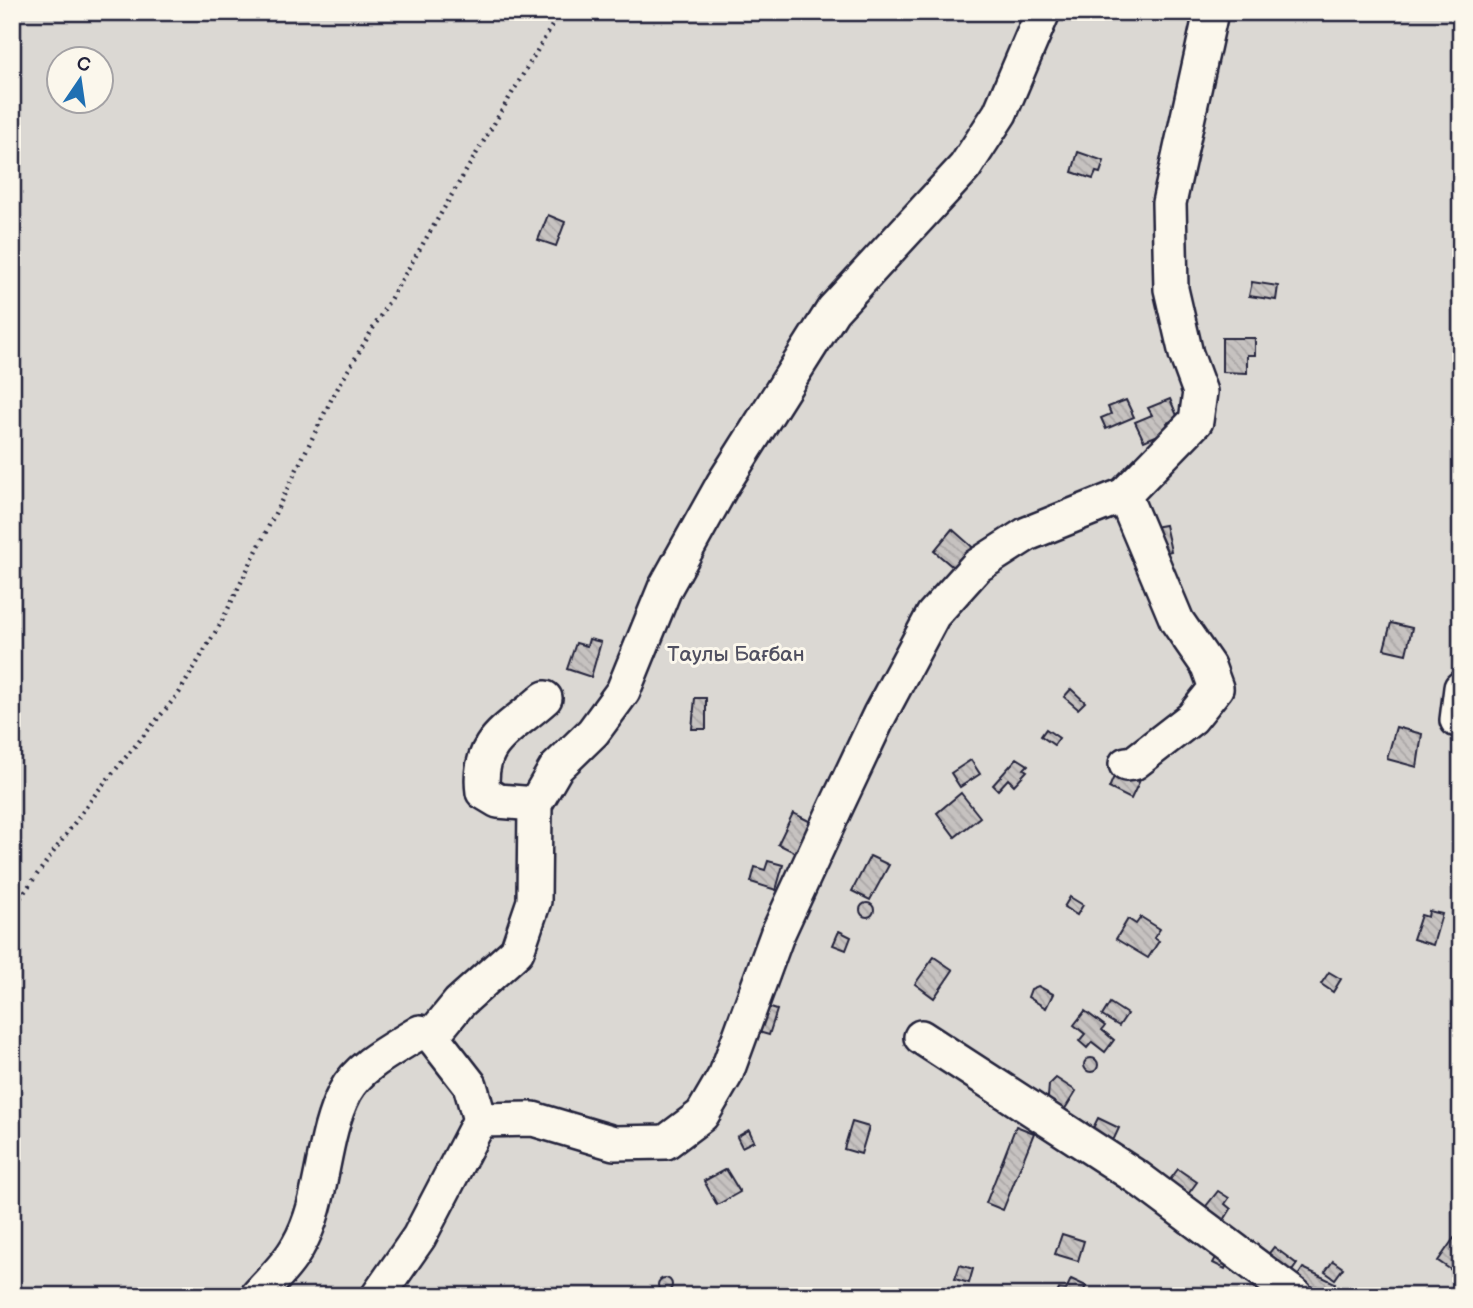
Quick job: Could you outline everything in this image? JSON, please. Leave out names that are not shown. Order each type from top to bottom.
[{"type":"street","points":[[432,1036],[459,1003],[517,951],[534,901],[535,804],[556,768],[593,732],[623,691],[666,588],[723,484],[833,310],[965,167],[1000,113],[1043,12]]},
{"type":"street","points":[[480,1120],[533,1119],[614,1143],[666,1142],[702,1115],[726,1074],[777,935],[836,807],[880,714],[933,615],[977,566],[1027,534],[1124,495],[1196,421],[1200,393],[1186,354],[1171,289],[1169,203],[1211,12]]},
{"type":"street","points":[[1124,495],[1177,621],[1208,666],[1216,688],[1192,718],[1134,763],[1126,764]]},
{"type":"street","points":[[535,804],[498,801],[482,792],[480,772],[488,748],[545,698]]},
{"type":"street","points":[[257,1296],[299,1246],[312,1210],[325,1152],[345,1091],[376,1059],[420,1032],[432,1036],[470,1085],[480,1120],[419,1237],[378,1296]]},
{"type":"street","points":[[921,1037],[1138,1178],[1296,1296]]},
{"type":"path","points":[[12,909],[97,792],[179,694],[222,621],[333,396],[560,12]]},
{"type":"green space","name":"Таулы Бағбан","points":[[12,12],[1461,12],[1461,1296],[12,1296]]},
{"type":"building","points":[[1078,152],[1104,161],[1100,173],[1096,172],[1093,179],[1072,172]]},
{"type":"building","points":[[548,215],[565,222],[556,246],[538,240]]},
{"type":"building","points":[[1252,282],[1278,286],[1276,300],[1249,296]]},
{"type":"building","points":[[1222,338],[1255,338],[1255,355],[1247,355],[1247,373],[1222,372]]},
{"type":"building","points":[[1170,399],[1178,418],[1167,423],[1170,430],[1144,441],[1135,422],[1152,415],[1148,408]]},
{"type":"building","points":[[1126,400],[1134,417],[1106,429],[1101,418],[1111,414],[1108,407]]},
{"type":"building","points":[[1165,525],[1171,551],[1159,554],[1153,527]]},
{"type":"building","points":[[952,529],[978,552],[960,573],[934,551]]},
{"type":"building","points":[[1391,623],[1412,628],[1406,654],[1384,649]]},
{"type":"building","points":[[589,639],[601,642],[591,677],[567,669],[576,643],[587,646]]},
{"type":"building","points":[[1071,689],[1085,702],[1078,709],[1064,697]]},
{"type":"building","points":[[695,698],[706,698],[706,729],[692,729]]},
{"type":"building","points":[[1396,727],[1422,734],[1417,767],[1387,759]]},
{"type":"building","points":[[1046,729],[1059,738],[1054,745],[1041,736]]},
{"type":"building","points":[[1017,758],[1028,765],[1024,769],[1027,771],[1014,785],[1008,779],[998,790],[993,785]]},
{"type":"building","points":[[971,760],[980,774],[960,787],[951,773]]},
{"type":"building","points":[[1118,767],[1141,778],[1131,799],[1109,788]]},
{"type":"building","points":[[961,793],[980,817],[955,837],[937,813]]},
{"type":"building","points":[[793,813],[813,823],[798,854],[778,844]]},
{"type":"building","points":[[870,856],[889,865],[870,900],[852,891]]},
{"type":"building","points":[[768,861],[783,865],[776,890],[751,882],[755,867],[765,870]]},
{"type":"building","points":[[1070,897],[1083,905],[1077,915],[1064,907]]},
{"type":"building","points":[[864,903],[870,903],[874,910],[870,917],[864,917],[860,913],[860,907]]},
{"type":"building","points":[[1429,911],[1442,914],[1433,945],[1413,939],[1421,915],[1428,917]]},
{"type":"building","points":[[1141,917],[1160,929],[1154,938],[1159,941],[1148,958],[1116,939],[1128,919],[1136,924]]},
{"type":"building","points":[[839,931],[851,937],[846,950],[833,945]]},
{"type":"building","points":[[934,957],[953,970],[934,998],[915,984]]},
{"type":"building","points":[[1329,972],[1341,979],[1333,992],[1321,984]]},
{"type":"building","points":[[1038,986],[1053,994],[1046,1008],[1028,997],[1031,989]]},
{"type":"building","points":[[1110,1003],[1127,1014],[1119,1026],[1102,1016]]},
{"type":"building","points":[[764,1006],[777,1010],[769,1035],[755,1031]]},
{"type":"building","points":[[1085,1011],[1105,1026],[1102,1030],[1114,1040],[1105,1052],[1092,1042],[1087,1048],[1079,1041],[1085,1034],[1074,1025]]},
{"type":"building","points":[[1091,1058],[1096,1060],[1096,1070],[1091,1072],[1086,1070],[1084,1065],[1086,1060]]},
{"type":"building","points":[[1056,1078],[1076,1091],[1061,1115],[1050,1108],[1048,1097],[1049,1085]]},
{"type":"building","points":[[1098,1118],[1119,1128],[1112,1143],[1091,1132]]},
{"type":"building","points":[[852,1122],[869,1127],[861,1154],[844,1149]]},
{"type":"building","points":[[1016,1126],[1034,1133],[1003,1210],[986,1203]]},
{"type":"building","points":[[749,1130],[754,1141],[742,1147],[737,1137]]},
{"type":"building","points":[[726,1169],[740,1192],[717,1205],[704,1181]]},
{"type":"building","points":[[1178,1169],[1197,1182],[1186,1197],[1166,1185]]},
{"type":"building","points":[[1218,1191],[1229,1198],[1225,1204],[1231,1209],[1219,1228],[1199,1215]]},
{"type":"building","points":[[1062,1234],[1084,1241],[1078,1261],[1055,1254]]},
{"type":"building","points":[[1454,1238],[1461,1242],[1460,1276],[1438,1261]]},
{"type":"building","points":[[1274,1247],[1297,1264],[1287,1278],[1263,1261]]},
{"type":"building","points":[[1218,1254],[1229,1260],[1225,1269],[1213,1263]]},
{"type":"building","points":[[1333,1261],[1343,1268],[1335,1279],[1325,1272]]},
{"type":"building","points":[[960,1265],[973,1269],[969,1283],[955,1279]]},
{"type":"building","points":[[1303,1268],[1335,1283],[1333,1288],[1338,1291],[1335,1296],[1309,1296],[1292,1285]]},
{"type":"building","points":[[665,1278],[670,1280],[670,1290],[665,1292],[660,1290],[658,1285],[660,1280]]},
{"type":"building","points":[[1071,1279],[1086,1286],[1081,1296],[1056,1296],[1059,1289],[1066,1290]]}]
